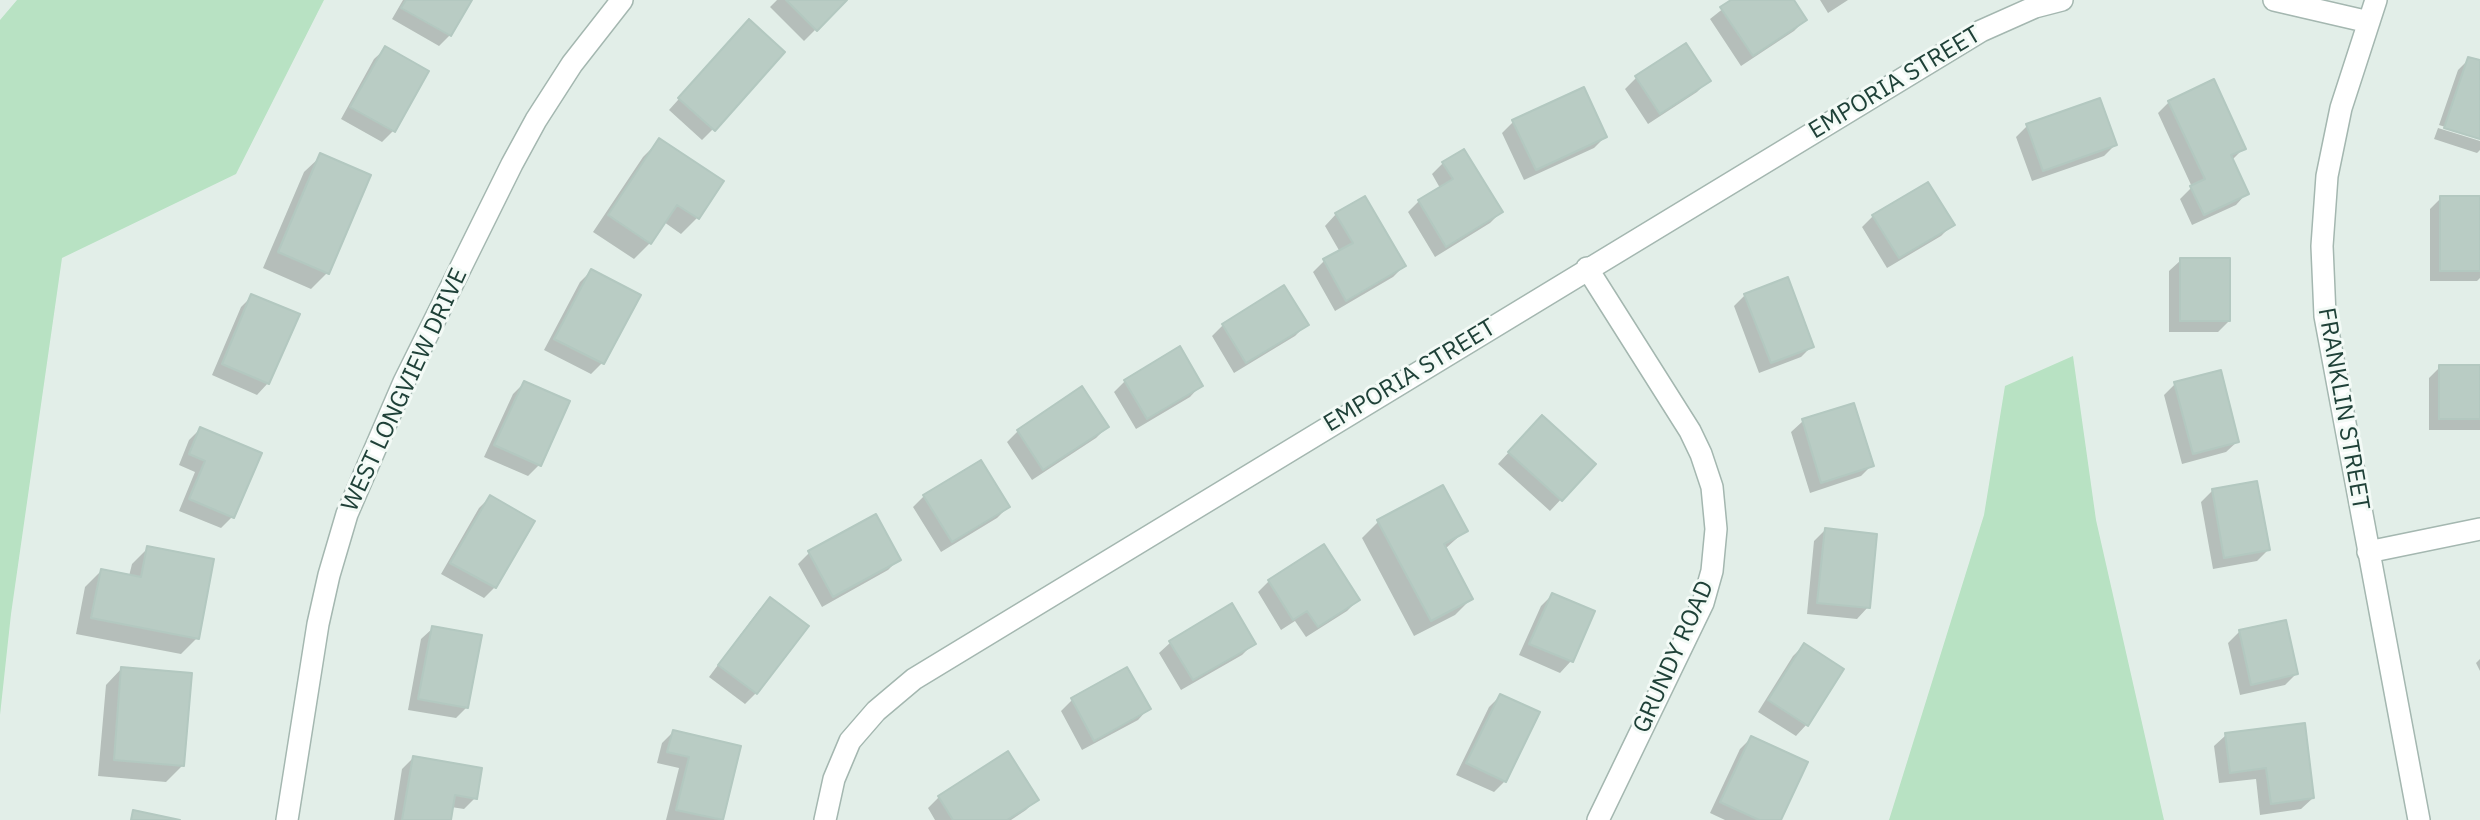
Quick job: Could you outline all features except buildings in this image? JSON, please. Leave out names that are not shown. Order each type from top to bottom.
[{"type":"street","name":"WEST LONGVIEW DRIVE","points":[[287,820],[318,624],[347,514],[404,382],[512,164],[572,64],[622,0]]},
{"type":"street","name":"EMPORIA STREET","points":[[825,820],[834,779],[850,741],[876,711],[914,679],[1981,31],[2035,7],[2062,0]]},
{"type":"street","points":[[2274,0],[2369,22]]},
{"type":"street","name":"FRANKLIN STREET","points":[[2376,0],[2341,108],[2327,176],[2322,246],[2325,316],[2419,820]]},
{"type":"street","name":"GRUNDY ROAD","points":[[1587,268],[1690,431],[1712,487],[1716,529],[1713,571],[1703,603],[1598,820]]},
{"type":"street","points":[[2368,552],[2480,529]]},
{"type":"green space","points":[[17,0],[324,0],[236,174],[62,258],[11,614],[0,715],[0,20]]},
{"type":"green space","points":[[2073,356],[2096,520],[2164,820],[1889,820],[1984,515],[2005,386]]}]
